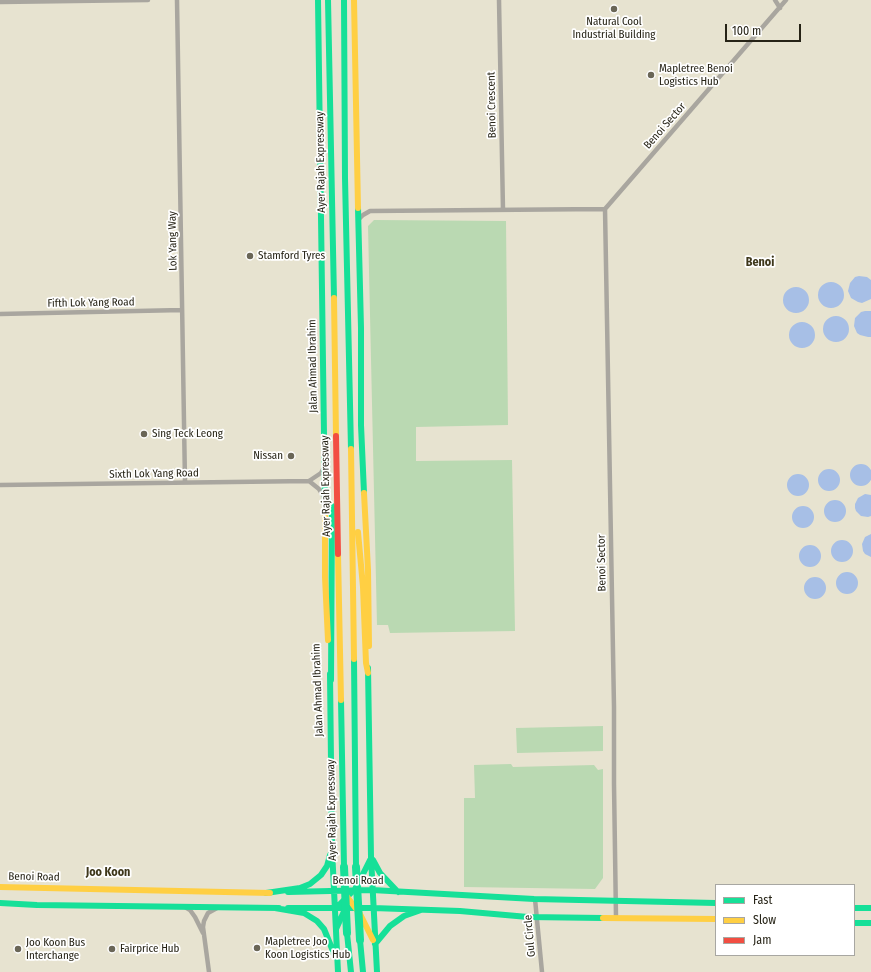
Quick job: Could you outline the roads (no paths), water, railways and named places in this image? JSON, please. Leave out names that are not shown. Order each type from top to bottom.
[{"type":"main road","name":"Jalan Ahmad Ibrahim","points":[[318,0],[325,462],[325,577],[329,667],[331,680],[332,850],[333,863],[349,894],[335,908],[338,972]]},
{"type":"main road","name":"Ayer Rajah Expressway","points":[[328,0],[333,191],[344,867],[347,933],[351,972]]},
{"type":"main road","points":[[344,0],[345,178],[353,516],[356,867],[363,972]]},
{"type":"main road","points":[[354,0],[361,330],[361,425],[368,584],[371,857],[375,944],[378,972]]},
{"type":"main road","points":[[331,680],[332,509],[337,453]]},
{"type":"main road","points":[[353,516],[357,524],[361,556],[368,673]]},
{"type":"main road","points":[[266,893],[300,888],[310,884],[316,880],[327,866],[332,850]]},
{"type":"main road","points":[[371,857],[380,874],[398,892]]},
{"type":"main road","points":[[335,908],[349,894],[364,874],[371,857]]},
{"type":"main road","points":[[333,863],[336,874],[359,908],[375,944]]},
{"type":"main road","name":"Benoi Road","points":[[0,887],[349,894],[372,890],[536,899],[715,903]]},
{"type":"main road","points":[[335,931],[345,908],[349,894]]},
{"type":"main road","points":[[0,903],[37,905],[373,908],[537,917],[715,919]]},
{"type":"main road","points":[[275,908],[304,913],[317,921],[324,929],[338,963]]},
{"type":"main road","points":[[855,908],[871,908]]},
{"type":"main road","points":[[375,944],[383,932],[390,926],[404,916],[421,910]]},
{"type":"main road","points":[[855,923],[871,923]]},
{"type":"street","points":[[0,2],[148,0]]},
{"type":"street","name":"Lok Yang Way","points":[[177,0],[185,482]]},
{"type":"street","name":"Benoi Crescent","points":[[499,0],[503,210]]},
{"type":"street","points":[[775,0],[780,8]]},
{"type":"street","name":"Benoi Sector","points":[[616,918],[614,707],[605,209],[786,0]]},
{"type":"street","points":[[358,202],[370,211]]},
{"type":"street","points":[[358,220],[363,214],[370,211],[503,210],[550,208],[605,209]]},
{"type":"street","name":"Fifth Lok Yang Road","points":[[0,314],[182,310]]},
{"type":"street","points":[[325,462],[321,473],[309,480],[319,489],[325,500]]},
{"type":"street","name":"Sixth Lok Yang Road","points":[[0,485],[309,480]]},
{"type":"street","name":"Gul Circle","points":[[536,899],[542,972]]},
{"type":"street","points":[[183,906],[190,910],[204,934]]},
{"type":"street","points":[[209,972],[203,927],[206,917],[212,910],[219,907]]},
{"type":"water","points":[[855,277],[867,277],[871,280],[871,299],[862,303],[851,298],[848,291],[850,283]]},
{"type":"water","points":[[831,282],[840,286],[844,295],[840,304],[831,308],[822,304],[818,295],[822,286]]},
{"type":"water","points":[[796,287],[805,291],[809,300],[805,309],[796,313],[787,309],[783,300],[787,291]]},
{"type":"water","points":[[871,311],[871,337],[860,335],[857,333],[854,326],[855,318],[861,312]]},
{"type":"water","points":[[836,316],[845,320],[849,329],[845,338],[836,342],[827,338],[823,329],[827,320]]},
{"type":"water","points":[[802,322],[811,326],[815,335],[811,344],[802,348],[793,344],[789,335],[793,326]]},
{"type":"water","points":[[861,464],[869,467],[872,475],[869,483],[861,486],[853,483],[850,475],[853,467]]},
{"type":"water","points":[[825,469],[833,469],[840,476],[840,484],[833,491],[825,491],[818,484],[818,476]]},
{"type":"water","points":[[794,474],[802,474],[809,481],[809,489],[802,496],[794,496],[787,489],[787,481]]},
{"type":"water","points":[[865,494],[871,495],[871,516],[868,517],[861,516],[855,508],[858,498]]},
{"type":"water","points":[[831,500],[839,500],[846,507],[846,515],[839,522],[831,522],[824,515],[824,507]]},
{"type":"water","points":[[799,506],[807,506],[814,513],[814,521],[807,528],[799,528],[792,521],[792,513]]},
{"type":"water","points":[[871,534],[871,557],[865,554],[862,544],[865,537]]},
{"type":"water","points":[[838,540],[846,540],[853,547],[853,555],[846,562],[838,562],[831,555],[831,547]]},
{"type":"water","points":[[806,545],[814,545],[821,552],[821,560],[814,567],[806,567],[799,560],[799,552]]},
{"type":"water","points":[[843,572],[851,572],[858,579],[858,587],[851,594],[843,594],[836,587],[836,579]]},
{"type":"water","points":[[811,577],[819,577],[826,584],[826,592],[819,599],[811,599],[804,592],[804,584]]},
{"type":"place","name":"Natural Cool Industrial Building","points":[[614,9]]},
{"type":"place","name":"Mapletree Benoi Logistics Hub","points":[[651,75]]},
{"type":"place","name":"Stamford Tyres","points":[[250,256]]},
{"type":"place","name":"Sing Teck Leong","points":[[144,434]]},
{"type":"place","name":"Nissan","points":[[291,456]]},
{"type":"place","name":"Mapletree Joo Koon Logistics Hub","points":[[257,948]]},
{"type":"place","name":"Joo Koon Bus Interchange","points":[[18,949]]},
{"type":"place","name":"Fairprice Hub","points":[[112,949]]},
{"type":"district","name":"Benoi","points":[[760,263]]},
{"type":"district","name":"Joo Koon","points":[[108,873]]}]
